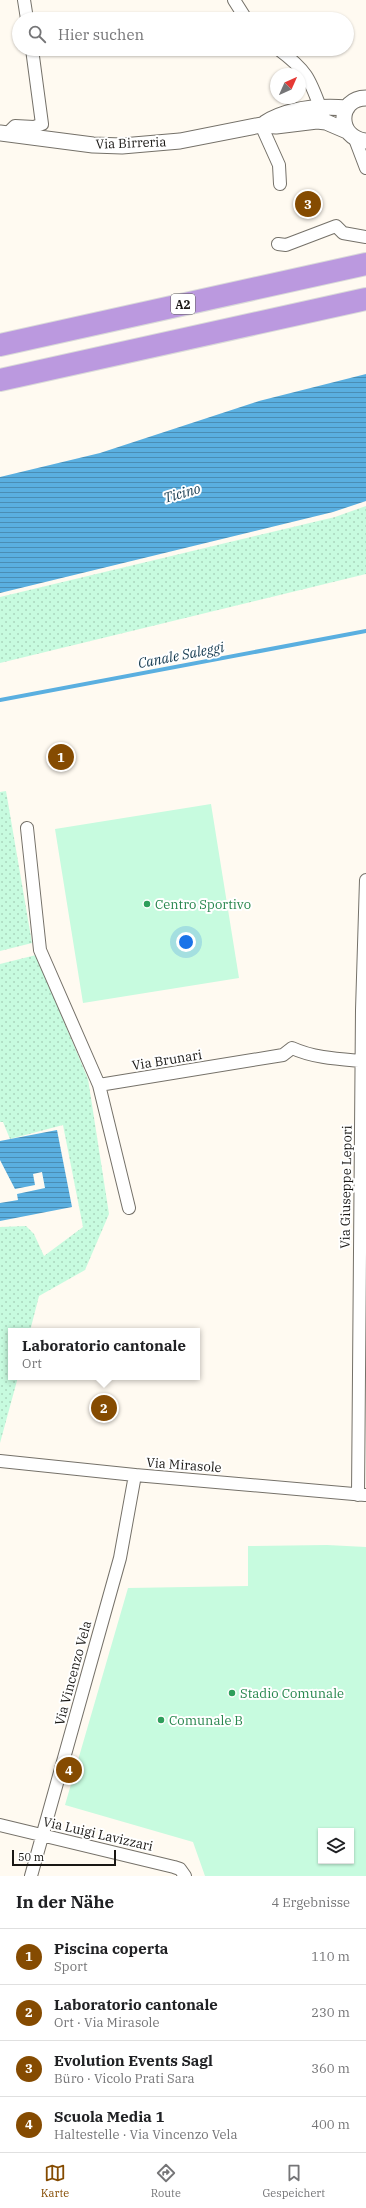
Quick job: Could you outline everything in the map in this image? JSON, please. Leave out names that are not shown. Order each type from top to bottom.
[{"type":"highway","name":"A2","points":[[0,345],[366,264]]},
{"type":"highway","points":[[0,380],[366,299]]},
{"type":"street","points":[[24,0],[26,12]]},
{"type":"street","points":[[234,0],[242,12]]},
{"type":"street","points":[[3,133],[15,126],[34,127],[42,124],[33,56]]},
{"type":"street","points":[[287,56],[304,70],[326,122]]},
{"type":"street","points":[[366,98],[356,100],[347,108],[344,119],[356,137],[366,168]]},
{"type":"street","name":"Via Birreria","points":[[261,125],[287,113],[320,108],[347,108]]},
{"type":"street","name":"Via Birreria","points":[[3,133],[93,145],[122,146],[180,141],[261,125],[326,122],[356,137]]},
{"type":"street","points":[[261,125],[279,165],[280,184]]},
{"type":"street","points":[[278,244],[286,245],[336,226],[343,233],[366,236]]},
{"type":"street","points":[[27,828],[40,950],[99,1085],[129,1208]]},
{"type":"street","name":"Via Giuseppe Lepori","points":[[362,1495],[362,1061],[366,880]]},
{"type":"street","name":"Via Brunari","points":[[99,1085],[283,1055],[292,1048],[305,1054],[362,1061]]},
{"type":"street","name":"Via Mirasole","points":[[0,1461],[135,1476],[362,1495]]},
{"type":"street","name":"Via Vincenzo Vela","points":[[31,1876],[120,1558],[135,1476]]},
{"type":"street","name":"Via Luigi Lavizzari","points":[[0,1825],[174,1867],[180,1869],[185,1876]]},
{"type":"green space","points":[[366,506],[366,574],[0,663],[0,597],[335,517]]},
{"type":"green space","points":[[6,791],[32,943],[0,951],[0,792]]},
{"type":"green space","name":"Centro Sportivo","points":[[211,804],[239,978],[83,1003],[55,829]]},
{"type":"green space","points":[[36,955],[88,1079],[109,1214],[85,1270],[39,1296],[31,1328],[8,1328],[8,1380],[17,1380],[0,1443],[0,1227],[26,1226],[34,1234],[44,1256],[83,1227],[63,1125],[10,1139],[3,1122],[0,1122],[0,964]]},
{"type":"green space","name":"Stadio Comunale","points":[[327,1545],[366,1547],[366,1876],[205,1876],[193,1842],[65,1805],[128,1588],[248,1586],[248,1546]]},
{"type":"water","name":"Ticino","points":[[366,374],[366,501],[333,512],[0,593],[0,477],[100,453],[259,401]]},
{"type":"water","points":[[57,1130],[72,1207],[0,1221],[0,1203],[18,1200],[17,1194],[45,1188],[42,1172],[33,1174],[35,1185],[15,1189],[0,1160],[0,1141]]},
{"type":"waterway","name":"Canale Saleggi","points":[[0,700],[366,631]]},
{"type":"place","name":"Evolution Events Sagl","points":[[308,204]]},
{"type":"place","name":"Piscina coperta","points":[[61,757]]},
{"type":"place","name":"Centro Sportivo","points":[[147,904]]},
{"type":"place","name":"Laboratorio cantonale","points":[[104,1408]]},
{"type":"place","name":"Stadio Comunale","points":[[232,1693]]},
{"type":"place","name":"Comunale B","points":[[161,1720]]},
{"type":"place","name":"Scuola Media 1","points":[[69,1770]]}]
